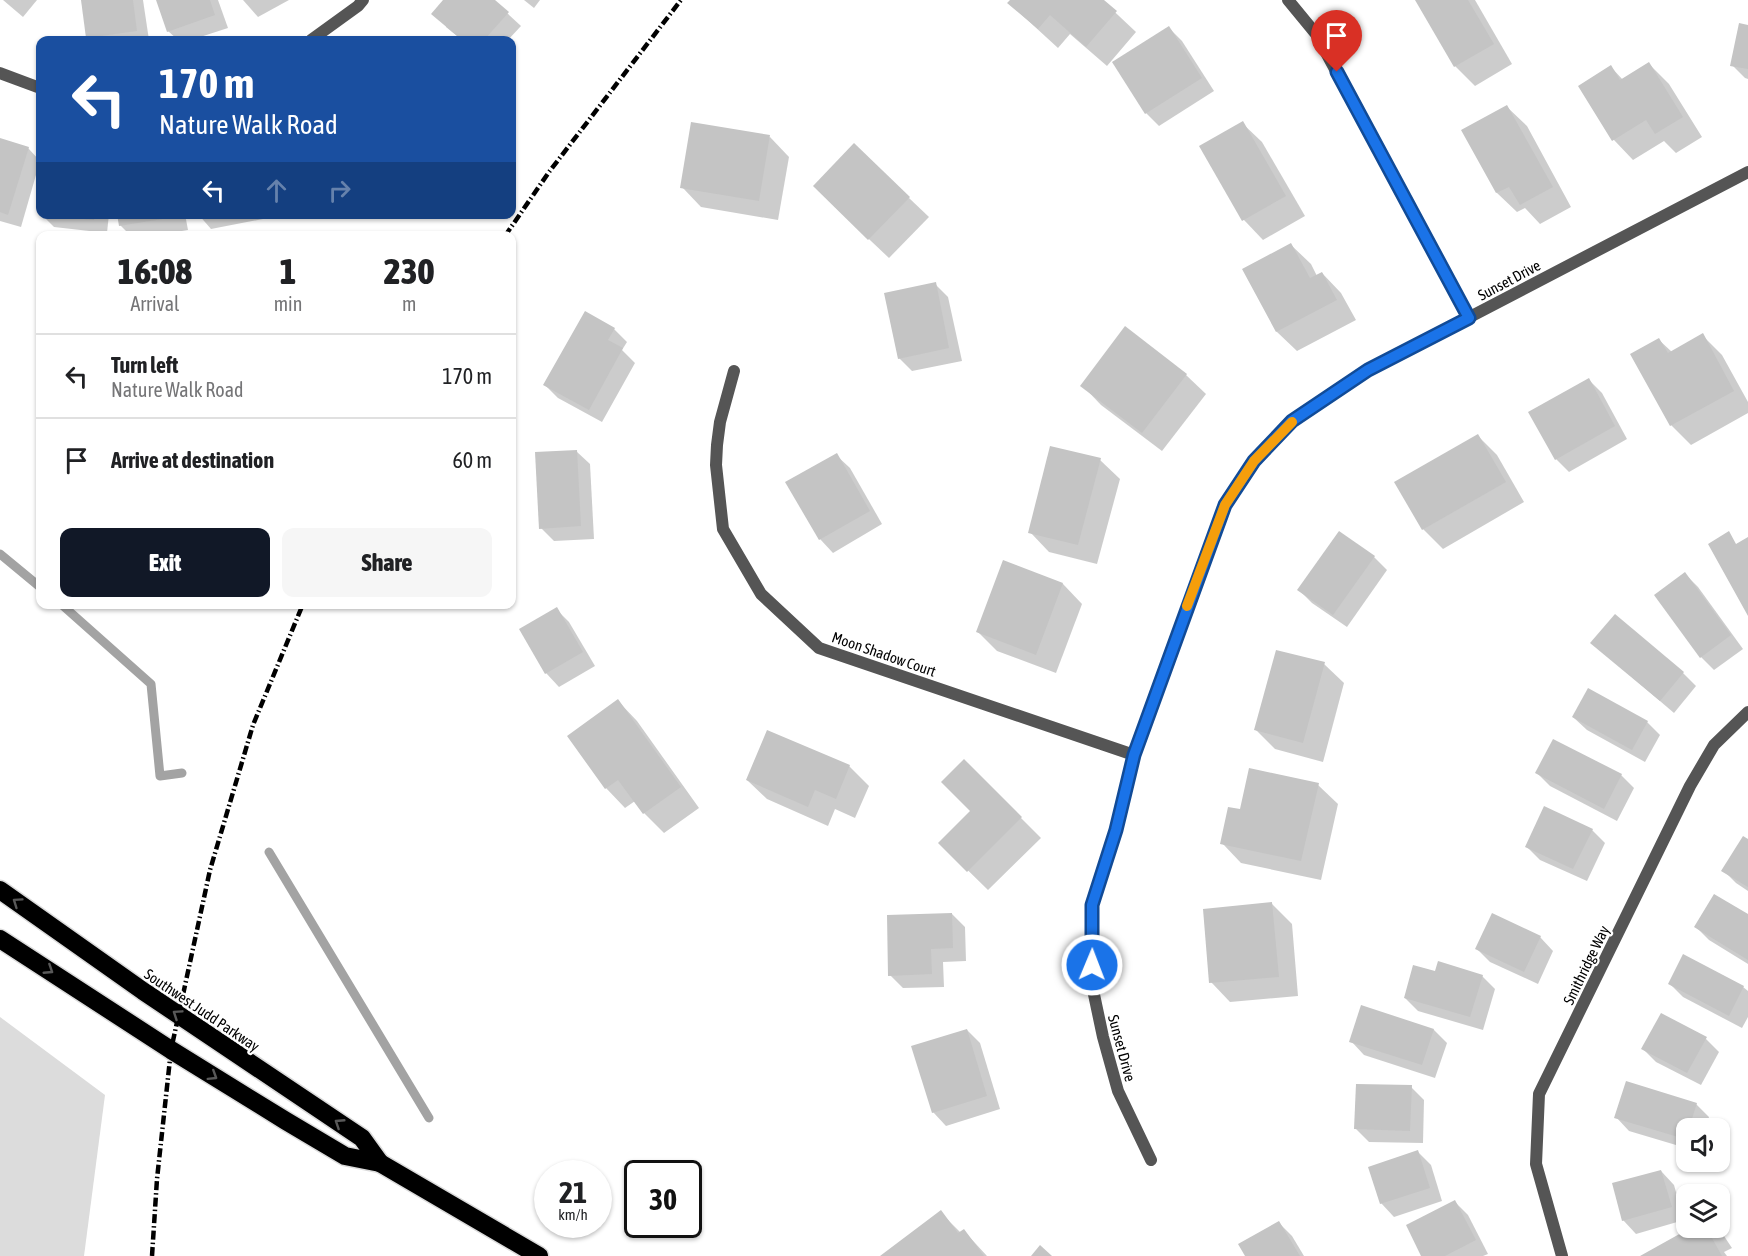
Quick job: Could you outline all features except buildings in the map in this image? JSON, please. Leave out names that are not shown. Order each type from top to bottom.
[{"type":"highway","name":"Southwest Judd Parkway","points":[[0,890],[143,991],[362,1138],[380,1163]]},
{"type":"highway","name":"Southwest Judd Parkway","points":[[0,939],[171,1050],[345,1156],[380,1163],[539,1256]]},
{"type":"street","points":[[317,36],[363,0]]},
{"type":"street","points":[[1288,0],[1316,34],[1469,318]]},
{"type":"street","points":[[0,73],[36,86]]},
{"type":"street","name":"Sunset Drive","points":[[1151,1160],[1118,1091],[1102,1037],[1092,985],[1092,905],[1116,830],[1134,755],[1225,505],[1254,461],[1292,421],[1359,377],[1748,172]]},
{"type":"street","name":"Moon Shadow Court","points":[[734,371],[720,422],[717,445],[716,465],[723,529],[761,594],[819,648],[1134,755]]},
{"type":"street","name":"Smithridge Way","points":[[1562,1256],[1536,1164],[1539,1094],[1690,786],[1714,745],[1748,712]]},
{"type":"shaded area","points":[[0,1017],[105,1095],[84,1256],[0,1256]]},
{"type":"waterway","points":[[0,554],[36,584]]},
{"type":"waterway","points":[[67,609],[151,684],[160,776],[182,773]]},
{"type":"waterway","points":[[269,852],[429,1118]]},
{"type":"railway","points":[[508,231],[549,172],[681,0]]},
{"type":"railway","points":[[152,1256],[157,1179],[171,1050],[210,870],[253,725],[301,609]]},
{"type":"slow traffic","points":[[1187,606],[1225,505],[1254,461],[1292,422]]},
{"type":"route","points":[[1092,965],[1092,905],[1116,830],[1134,755],[1225,505],[1254,461],[1292,421],[1368,370],[1469,318],[1337,72]]}]
